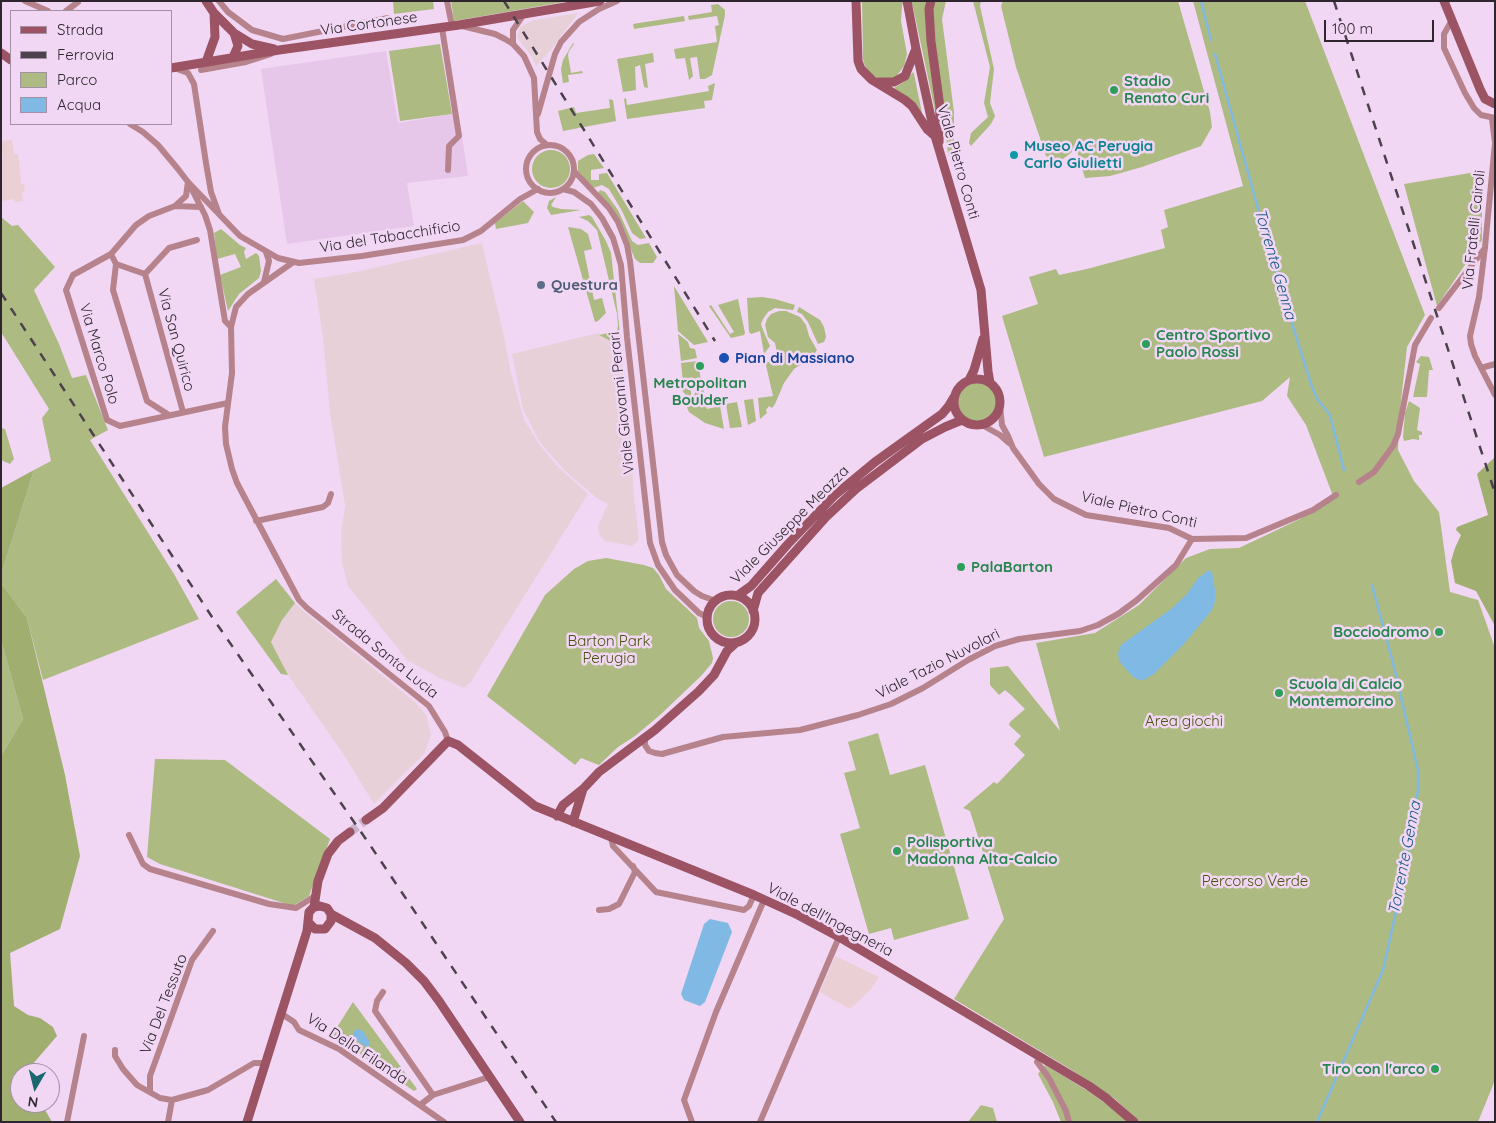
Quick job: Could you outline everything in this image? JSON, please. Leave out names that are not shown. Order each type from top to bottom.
[{"type":"street","points":[[25,1],[46,10]]},
{"type":"street","points":[[206,1],[214,13],[234,33],[252,44],[279,50]]},
{"type":"street","points":[[219,1],[228,12],[252,30],[283,39],[388,18]]},
{"type":"street","points":[[447,1],[451,26],[459,136],[449,146],[448,170]]},
{"type":"street","name":"Via Cortonese","points":[[172,68],[192,64],[204,66],[233,57],[451,26],[600,1]]},
{"type":"street","points":[[536,123],[555,54],[561,42],[579,22],[599,9],[617,1]]},
{"type":"street","points":[[856,1],[858,60],[861,69],[872,80],[905,100],[927,129],[935,136]]},
{"type":"street","points":[[931,1],[929,9],[931,41],[940,107],[939,150]]},
{"type":"street","points":[[1444,1],[1480,90],[1485,99],[1495,104]]},
{"type":"street","points":[[67,10],[78,2]]},
{"type":"street","name":"Viale Pietro Conti","points":[[907,2],[935,136],[981,290],[990,383],[999,393],[1002,425],[1013,448]]},
{"type":"street","points":[[194,84],[195,78],[204,66],[215,37],[214,13]]},
{"type":"street","points":[[513,44],[514,30],[524,14]]},
{"type":"street","points":[[1452,20],[1444,34],[1444,48],[1474,108],[1481,114],[1493,119]]},
{"type":"street","points":[[451,26],[495,34],[513,44],[524,56],[534,78],[537,132],[540,139],[547,145]]},
{"type":"street","points":[[233,57],[238,46],[234,33]]},
{"type":"street","points":[[192,64],[200,58],[215,37]]},
{"type":"street","points":[[872,80],[886,83],[894,82],[905,76],[916,49]]},
{"type":"street","points":[[204,66],[246,62],[268,56],[279,50]]},
{"type":"street","points":[[172,68],[188,73],[194,84]]},
{"type":"street","name":"Via del Tabacchificio","points":[[194,84],[196,107],[211,192],[221,217],[240,236],[266,252],[292,262],[299,264],[463,240],[481,231],[520,199],[538,190]]},
{"type":"street","name":"Via Fratelli Cairoli","points":[[1481,368],[1471,344],[1472,327],[1478,302],[1486,247],[1495,143],[1493,119]]},
{"type":"street","points":[[132,125],[158,145],[188,182],[221,217]]},
{"type":"street","points":[[547,145],[556,146],[565,150],[573,162],[574,171],[572,178],[563,189],[551,193],[538,190],[531,183],[527,174],[527,164],[530,155],[538,149],[547,145]]},
{"type":"street","name":"Viale Giovanni Perari","points":[[574,171],[609,208],[618,222],[627,245],[662,542],[666,555],[677,574],[694,591],[716,601]]},
{"type":"street","points":[[169,415],[147,401],[113,290],[116,264],[111,254],[136,225],[149,216],[175,206],[186,196],[188,182]]},
{"type":"street","points":[[188,182],[208,220],[225,321],[231,327]]},
{"type":"street","name":"Viale Giovanni Perari","points":[[563,189],[574,192],[591,204],[602,218],[613,238],[621,265],[629,357],[650,543],[658,565],[672,586],[699,613],[707,617]]},
{"type":"street","points":[[175,206],[201,207]]},
{"type":"street","name":"Via San Quirico","points":[[145,274],[169,248],[197,240]]},
{"type":"street","points":[[1439,308],[1486,247]]},
{"type":"street","points":[[264,282],[268,262],[266,252]]},
{"type":"street","name":"Via Marco Polo","points":[[111,254],[73,275],[66,290],[107,420],[120,426],[228,403]]},
{"type":"street","points":[[231,327],[236,307],[241,300],[292,262]]},
{"type":"street","name":"Via San Quirico","points":[[116,264],[145,274]]},
{"type":"street","name":"Via San Quirico","points":[[145,274],[183,412]]},
{"type":"street","points":[[1359,482],[1374,472],[1393,446],[1398,434],[1413,353],[1420,335],[1431,318]]},
{"type":"street","name":"Strada Santa Lucia","points":[[231,327],[232,373],[226,428],[228,457],[237,484],[256,521],[299,600],[430,706],[448,741]]},
{"type":"street","name":"Viale Pietro Conti","points":[[954,397],[962,384],[969,380],[985,329]]},
{"type":"street","points":[[1495,364],[1481,368],[1495,395]]},
{"type":"street","points":[[969,380],[984,380],[990,383]]},
{"type":"street","points":[[954,397],[955,410],[962,420]]},
{"type":"street","name":"Viale Giuseppe Meazza","points":[[736,596],[750,586],[835,495],[875,462],[942,414],[954,397]]},
{"type":"street","points":[[982,425],[994,418],[1000,406]]},
{"type":"street","name":"Viale Pietro Conti","points":[[962,420],[968,424],[982,425],[1000,435],[1013,448],[1039,484],[1054,499],[1068,507],[1086,515],[1169,528],[1192,540],[1246,538],[1313,510],[1336,495]]},
{"type":"street","name":"Viale Giuseppe Meazza","points":[[753,611],[758,593],[826,517],[856,489],[922,439],[962,420]]},
{"type":"street","points":[[256,521],[323,508],[328,503],[331,494]]},
{"type":"street","name":"Viale Tazio Nuvolari","points":[[645,738],[645,745],[649,750],[655,754],[662,754],[722,737],[800,730],[858,715],[891,704],[916,692],[995,646],[1019,639],[1080,631],[1098,625],[1118,614],[1137,600],[1176,566],[1192,540]]},
{"type":"street","points":[[557,816],[563,805],[583,789],[599,772],[645,738],[704,686],[714,675],[727,651],[750,633],[754,626],[753,611],[743,599],[736,596],[716,601],[707,617],[709,629],[717,639],[721,659]]},
{"type":"street","points":[[717,639],[730,643],[738,642]]},
{"type":"street","points":[[366,820],[383,808],[448,741]]},
{"type":"street","name":"Viale dell'Ingegneria","points":[[448,741],[458,745],[535,806],[754,895],[798,915],[840,938],[1101,1094],[1134,1122]]},
{"type":"street","points":[[573,822],[583,789]]},
{"type":"street","points":[[314,907],[318,880],[328,854],[338,841],[350,832]]},
{"type":"street","points":[[129,834],[143,864],[150,869],[269,904],[296,908],[315,896]]},
{"type":"street","points":[[611,837],[613,846],[633,865],[656,892],[744,910],[749,906],[754,895]]},
{"type":"street","points":[[599,910],[609,909],[619,904],[635,872],[633,865]]},
{"type":"street","points":[[692,1122],[684,1100],[716,1012],[764,900]]},
{"type":"street","points":[[247,1122],[282,1014],[308,922],[309,912],[314,907],[324,906],[331,914],[375,938],[406,963],[424,982],[439,1001],[520,1122]]},
{"type":"street","points":[[330,924],[331,914]]},
{"type":"street","points":[[308,922],[318,930]]},
{"type":"street","points":[[301,945],[312,933],[330,924],[337,922],[347,923]]},
{"type":"street","name":"Via Del Tessuto","points":[[150,1091],[150,1076],[192,960],[212,931]]},
{"type":"street","points":[[760,1122],[840,938]]},
{"type":"street","points":[[384,992],[377,1001],[375,1011],[433,1095]]},
{"type":"street","name":"Via Della Filanda","points":[[282,1014],[294,1022],[299,1030],[339,1049],[444,1122]]},
{"type":"street","points":[[67,1122],[84,1036]]},
{"type":"street","points":[[115,1050],[115,1056],[123,1069],[137,1085],[160,1098],[172,1100],[208,1090],[254,1063],[266,1063]]},
{"type":"street","points":[[1040,1056],[1037,1062],[1050,1078],[1066,1111],[1069,1122]]},
{"type":"street","points":[[420,1105],[433,1095],[489,1077]]},
{"type":"street","points":[[168,1122],[172,1100]]},
{"type":"shaded area","points":[[578,13],[550,51],[536,66],[517,37],[520,27],[534,20]]},
{"type":"shaded area","points":[[443,50],[449,50],[468,176],[407,183],[414,226],[287,244],[261,69],[386,51],[398,123],[453,114]]},
{"type":"shaded area","points":[[12,140],[14,154],[18,154],[21,184],[24,184],[25,191],[22,192],[23,201],[15,202],[14,199],[2,201],[1,160],[3,159],[1,141]]},
{"type":"shaded area","points":[[482,243],[510,369],[524,420],[539,444],[557,466],[588,494],[470,683],[464,688],[440,678],[407,660],[348,586],[342,562],[341,534],[345,505],[330,413],[323,337],[314,279],[356,272]]},
{"type":"shaded area","points":[[598,333],[600,336],[620,346],[629,417],[639,540],[632,546],[605,541],[599,534],[598,526],[608,504],[598,499],[566,472],[539,441],[523,409],[512,354]]},
{"type":"shaded area","points":[[295,603],[416,703],[426,715],[431,734],[424,754],[374,804],[342,752],[288,675],[271,642],[282,620]]},
{"type":"shaded area","points":[[835,956],[879,977],[870,990],[850,1009],[820,992]]},
{"type":"green space","points":[[393,1],[433,1],[434,9],[394,14]]},
{"type":"green space","points":[[451,1],[570,1],[454,21]]},
{"type":"green space","points":[[862,1],[903,1],[901,21],[907,54],[904,66],[895,78],[881,80],[872,75],[865,66],[863,59]]},
{"type":"green space","points":[[910,1],[927,1],[937,120],[913,7]]},
{"type":"green space","points":[[934,1],[946,1],[942,19],[954,112],[954,148],[959,156],[956,157],[951,157],[948,154],[932,10]]},
{"type":"green space","points":[[973,1],[981,1],[980,6],[994,69],[990,103],[995,116],[991,124],[971,146],[969,143],[971,133],[988,117],[984,103],[990,67]]},
{"type":"green space","name":"Stadio Renato Curi","points":[[1003,1],[1178,1],[1210,112],[1212,127],[1201,146],[1110,176],[1085,178],[1076,148],[1072,149],[1072,152],[1059,162],[1046,156],[1016,67],[1001,6]]},
{"type":"green space","name":"Percorso Verde","points":[[1193,1],[1305,1],[1425,315],[1407,347],[1399,419],[1398,450],[1414,481],[1439,512],[1450,592],[1478,600],[1495,648],[1495,1080],[1478,1122],[1140,1122],[1115,1099],[1070,1069],[954,999],[1004,919],[970,811],[963,808],[994,782],[997,784],[1025,755],[1014,744],[1021,736],[1009,725],[1025,709],[1005,690],[999,695],[990,685],[990,668],[1008,666],[1060,731],[1036,643],[1095,633],[1139,605],[1186,558],[1210,549],[1239,548],[1300,519],[1333,496],[1306,425],[1287,396],[1290,377],[1262,401],[1044,457],[1002,316],[1038,304],[1029,277],[1056,269],[1059,275],[1165,248],[1161,230],[1168,227],[1164,210],[1243,186]]},
{"type":"green space","points":[[718,4],[725,10],[725,15],[712,75],[705,79],[700,79],[697,57],[690,58],[693,76],[689,80],[685,58],[676,59],[674,49],[717,42],[715,26],[719,25],[717,16],[689,20],[688,16],[712,12],[711,5]]},
{"type":"green space","points":[[684,16],[685,21],[634,29],[633,24]]},
{"type":"green space","points":[[573,43],[568,55],[571,73],[582,71],[583,73],[568,75],[569,82],[563,83],[561,69],[563,60]]},
{"type":"green space","points":[[440,44],[452,114],[400,121],[389,51]]},
{"type":"green space","points":[[653,53],[654,62],[645,64],[648,88],[644,87],[640,65],[635,67],[636,90],[623,92],[617,59]]},
{"type":"green space","points":[[913,72],[922,113],[894,88],[904,82]]},
{"type":"green space","points":[[715,83],[712,100],[704,101],[705,108],[627,119],[624,99],[626,98],[627,105],[709,91],[708,86]]},
{"type":"green space","points":[[609,99],[613,100],[616,121],[563,131],[558,111],[574,107],[576,113],[610,108]]},
{"type":"green space","points":[[551,150],[564,156],[570,169],[564,182],[551,188],[538,182],[532,169],[538,156]]},
{"type":"green space","points":[[594,154],[604,168],[591,170],[591,180],[599,180],[599,174],[607,173],[646,238],[640,239],[632,233],[609,189],[602,185],[593,188],[578,171],[578,161]]},
{"type":"green space","points":[[1482,171],[1482,240],[1437,306],[1404,184]]},
{"type":"green space","points":[[600,190],[605,192],[618,210],[632,241],[638,245],[649,243],[657,257],[653,263],[640,263],[635,259],[629,245],[598,193]]},
{"type":"green space","points":[[556,197],[551,205],[553,207],[581,210],[551,215],[547,208],[549,201]]},
{"type":"green space","points":[[523,201],[534,212],[528,223],[496,229],[495,223]]},
{"type":"green space","points":[[589,215],[606,241],[611,253],[621,343],[620,346],[599,335],[617,331],[617,314],[597,230],[588,221],[579,217]]},
{"type":"green space","points":[[1,217],[12,226],[18,225],[55,267],[34,290],[59,344],[72,378],[86,375],[108,430],[90,440],[174,574],[199,619],[43,680],[27,618],[1,583],[1,575],[34,470],[51,461],[42,418],[49,409],[1,332]]},
{"type":"green space","points":[[568,227],[581,229],[588,234],[592,249],[584,251],[594,300],[602,298],[606,313],[595,322]]},
{"type":"green space","points":[[221,229],[246,248],[244,252],[246,259],[256,253],[259,256],[261,271],[259,278],[239,294],[228,311],[220,275],[241,267],[235,254],[217,259],[214,233]]},
{"type":"green space","points":[[674,286],[708,342],[694,345],[678,331]]},
{"type":"green space","points":[[762,297],[795,305],[793,310],[775,308],[768,312],[763,319],[761,324],[770,346],[764,354],[760,331],[751,334],[749,332],[747,298]]},
{"type":"green space","points":[[738,299],[745,333],[744,335],[731,338],[709,306],[711,305],[730,334],[734,332],[718,305]]},
{"type":"green space","points":[[799,307],[820,320],[826,337],[824,342],[818,344],[808,322],[802,314],[797,312]]},
{"type":"green space","points":[[786,311],[800,317],[806,325],[809,336],[817,350],[813,356],[794,369],[784,383],[775,404],[772,408],[769,406],[766,410],[767,413],[760,419],[758,398],[773,396],[765,361],[769,362],[777,353],[775,343],[768,337],[765,325],[771,314]]},
{"type":"green space","points":[[678,334],[688,342],[690,348],[695,349],[697,358],[681,361]]},
{"type":"green space","points":[[1421,356],[1429,357],[1433,370],[1429,370],[1427,397],[1413,397],[1420,364],[1416,362]]},
{"type":"green space","points":[[698,361],[701,381],[693,384],[691,398],[689,399],[680,388],[683,383],[681,363]]},
{"type":"green space","points":[[977,383],[984,384],[990,389],[995,395],[995,409],[990,415],[984,420],[977,421],[970,420],[964,415],[959,409],[958,402],[959,395],[964,389],[970,384]]},
{"type":"green space","points":[[703,386],[707,409],[720,406],[724,429],[705,423],[689,412],[684,401],[692,404],[696,389]]},
{"type":"green space","points":[[753,399],[756,421],[748,425],[744,400]]},
{"type":"green space","points":[[1409,401],[1420,408],[1417,430],[1422,432],[1422,435],[1419,435],[1419,440],[1404,441],[1405,413]]},
{"type":"green space","points":[[737,402],[742,427],[730,428],[726,404]]},
{"type":"green space","points":[[1,428],[5,429],[14,459],[10,464],[1,460]]},
{"type":"green space","points":[[1495,457],[1495,626],[1476,591],[1455,583],[1451,561],[1461,535],[1456,530],[1457,527],[1488,515],[1477,474]]},
{"type":"green space","points":[[34,470],[1,575],[1,488]]},
{"type":"green space","name":"Barton Park Perugia","points":[[606,558],[653,568],[666,589],[697,618],[699,628],[709,641],[713,658],[712,663],[701,676],[660,715],[635,736],[618,747],[599,765],[581,758],[575,765],[487,696],[545,595],[574,569],[588,561]]},
{"type":"green space","points":[[276,579],[295,603],[282,620],[271,642],[288,675],[281,674],[236,612]]},
{"type":"green space","points":[[1,583],[27,618],[65,775],[80,856],[60,929],[10,953],[14,1006],[28,1015],[40,1018],[53,1027],[57,1036],[34,1063],[10,1063],[10,1113],[47,1113],[52,1122],[1,1122],[1,756],[23,719],[1,640]]},
{"type":"green space","points":[[731,601],[738,602],[744,606],[748,612],[748,626],[744,632],[738,636],[731,637],[724,636],[718,632],[714,626],[713,619],[714,612],[718,606],[724,602]]},
{"type":"green space","points":[[1,640],[23,719],[1,756]]},
{"type":"green space","name":"Polisportiva Madonna Alta-Calcio","points":[[878,733],[890,775],[925,765],[969,919],[894,940],[891,928],[869,934],[840,834],[860,828],[844,773],[856,770],[848,742]]},
{"type":"green space","points":[[155,759],[225,760],[330,839],[309,896],[293,906],[160,864],[147,857]]},
{"type":"green space","points":[[353,1002],[417,1089],[414,1091],[332,1035]]},
{"type":"green space","points":[[1045,1065],[1088,1091],[1128,1122],[1061,1122],[1038,1074]]},
{"type":"green space","points":[[981,1105],[993,1108],[997,1122],[968,1122]]},
{"type":"water","points":[[1209,570],[1212,572],[1215,590],[1215,601],[1212,610],[1183,645],[1154,674],[1144,680],[1139,680],[1132,676],[1119,661],[1118,653],[1121,645],[1171,609],[1186,595],[1198,578]]},
{"type":"water","points":[[710,919],[728,923],[732,932],[705,1002],[700,1006],[684,1000],[681,994],[704,924]]},
{"type":"water","points":[[356,1029],[363,1031],[369,1041],[369,1046],[366,1047],[353,1038],[353,1033]]},
{"type":"waterway","name":"Torrente Genna","points":[[1201,1],[1211,40]]},
{"type":"waterway","name":"Torrente Genna","points":[[1215,54],[1274,266],[1312,387],[1318,400],[1330,415],[1344,470]]},
{"type":"waterway","name":"Torrente Genna","points":[[1317,1122],[1383,970],[1399,898],[1418,790],[1418,770],[1393,663],[1372,585]]},
{"type":"tunnel","points":[[350,832],[366,820]]},
{"type":"railway","points":[[504,1],[715,341]]},
{"type":"railway","points":[[1334,1],[1495,493]]},
{"type":"railway","points":[[1,293],[212,617],[370,845],[556,1122]]},
{"type":"place","name":"Stadio Renato Curi","points":[[1114,90]]},
{"type":"place","name":"Museo AC Perugia Carlo Giulietti","points":[[1014,155]]},
{"type":"place","name":"Questura","points":[[541,285]]},
{"type":"place","name":"Centro Sportivo Paolo Rossi","points":[[1146,344]]},
{"type":"place","name":"Pian di Massiano","points":[[724,358]]},
{"type":"place","name":"Metropolitan Boulder","points":[[700,366]]},
{"type":"place","name":"PalaBarton","points":[[961,567]]},
{"type":"place","name":"Bocciodromo","points":[[1439,632]]},
{"type":"place","name":"Scuola di Calcio Montemorcino","points":[[1279,693]]},
{"type":"place","name":"Polisportiva Madonna Alta-Calcio","points":[[897,851]]},
{"type":"place","name":"Tiro con l'arco","points":[[1435,1069]]},
{"type":"park label","name":"Area giochi","points":[[1184,721]]}]
